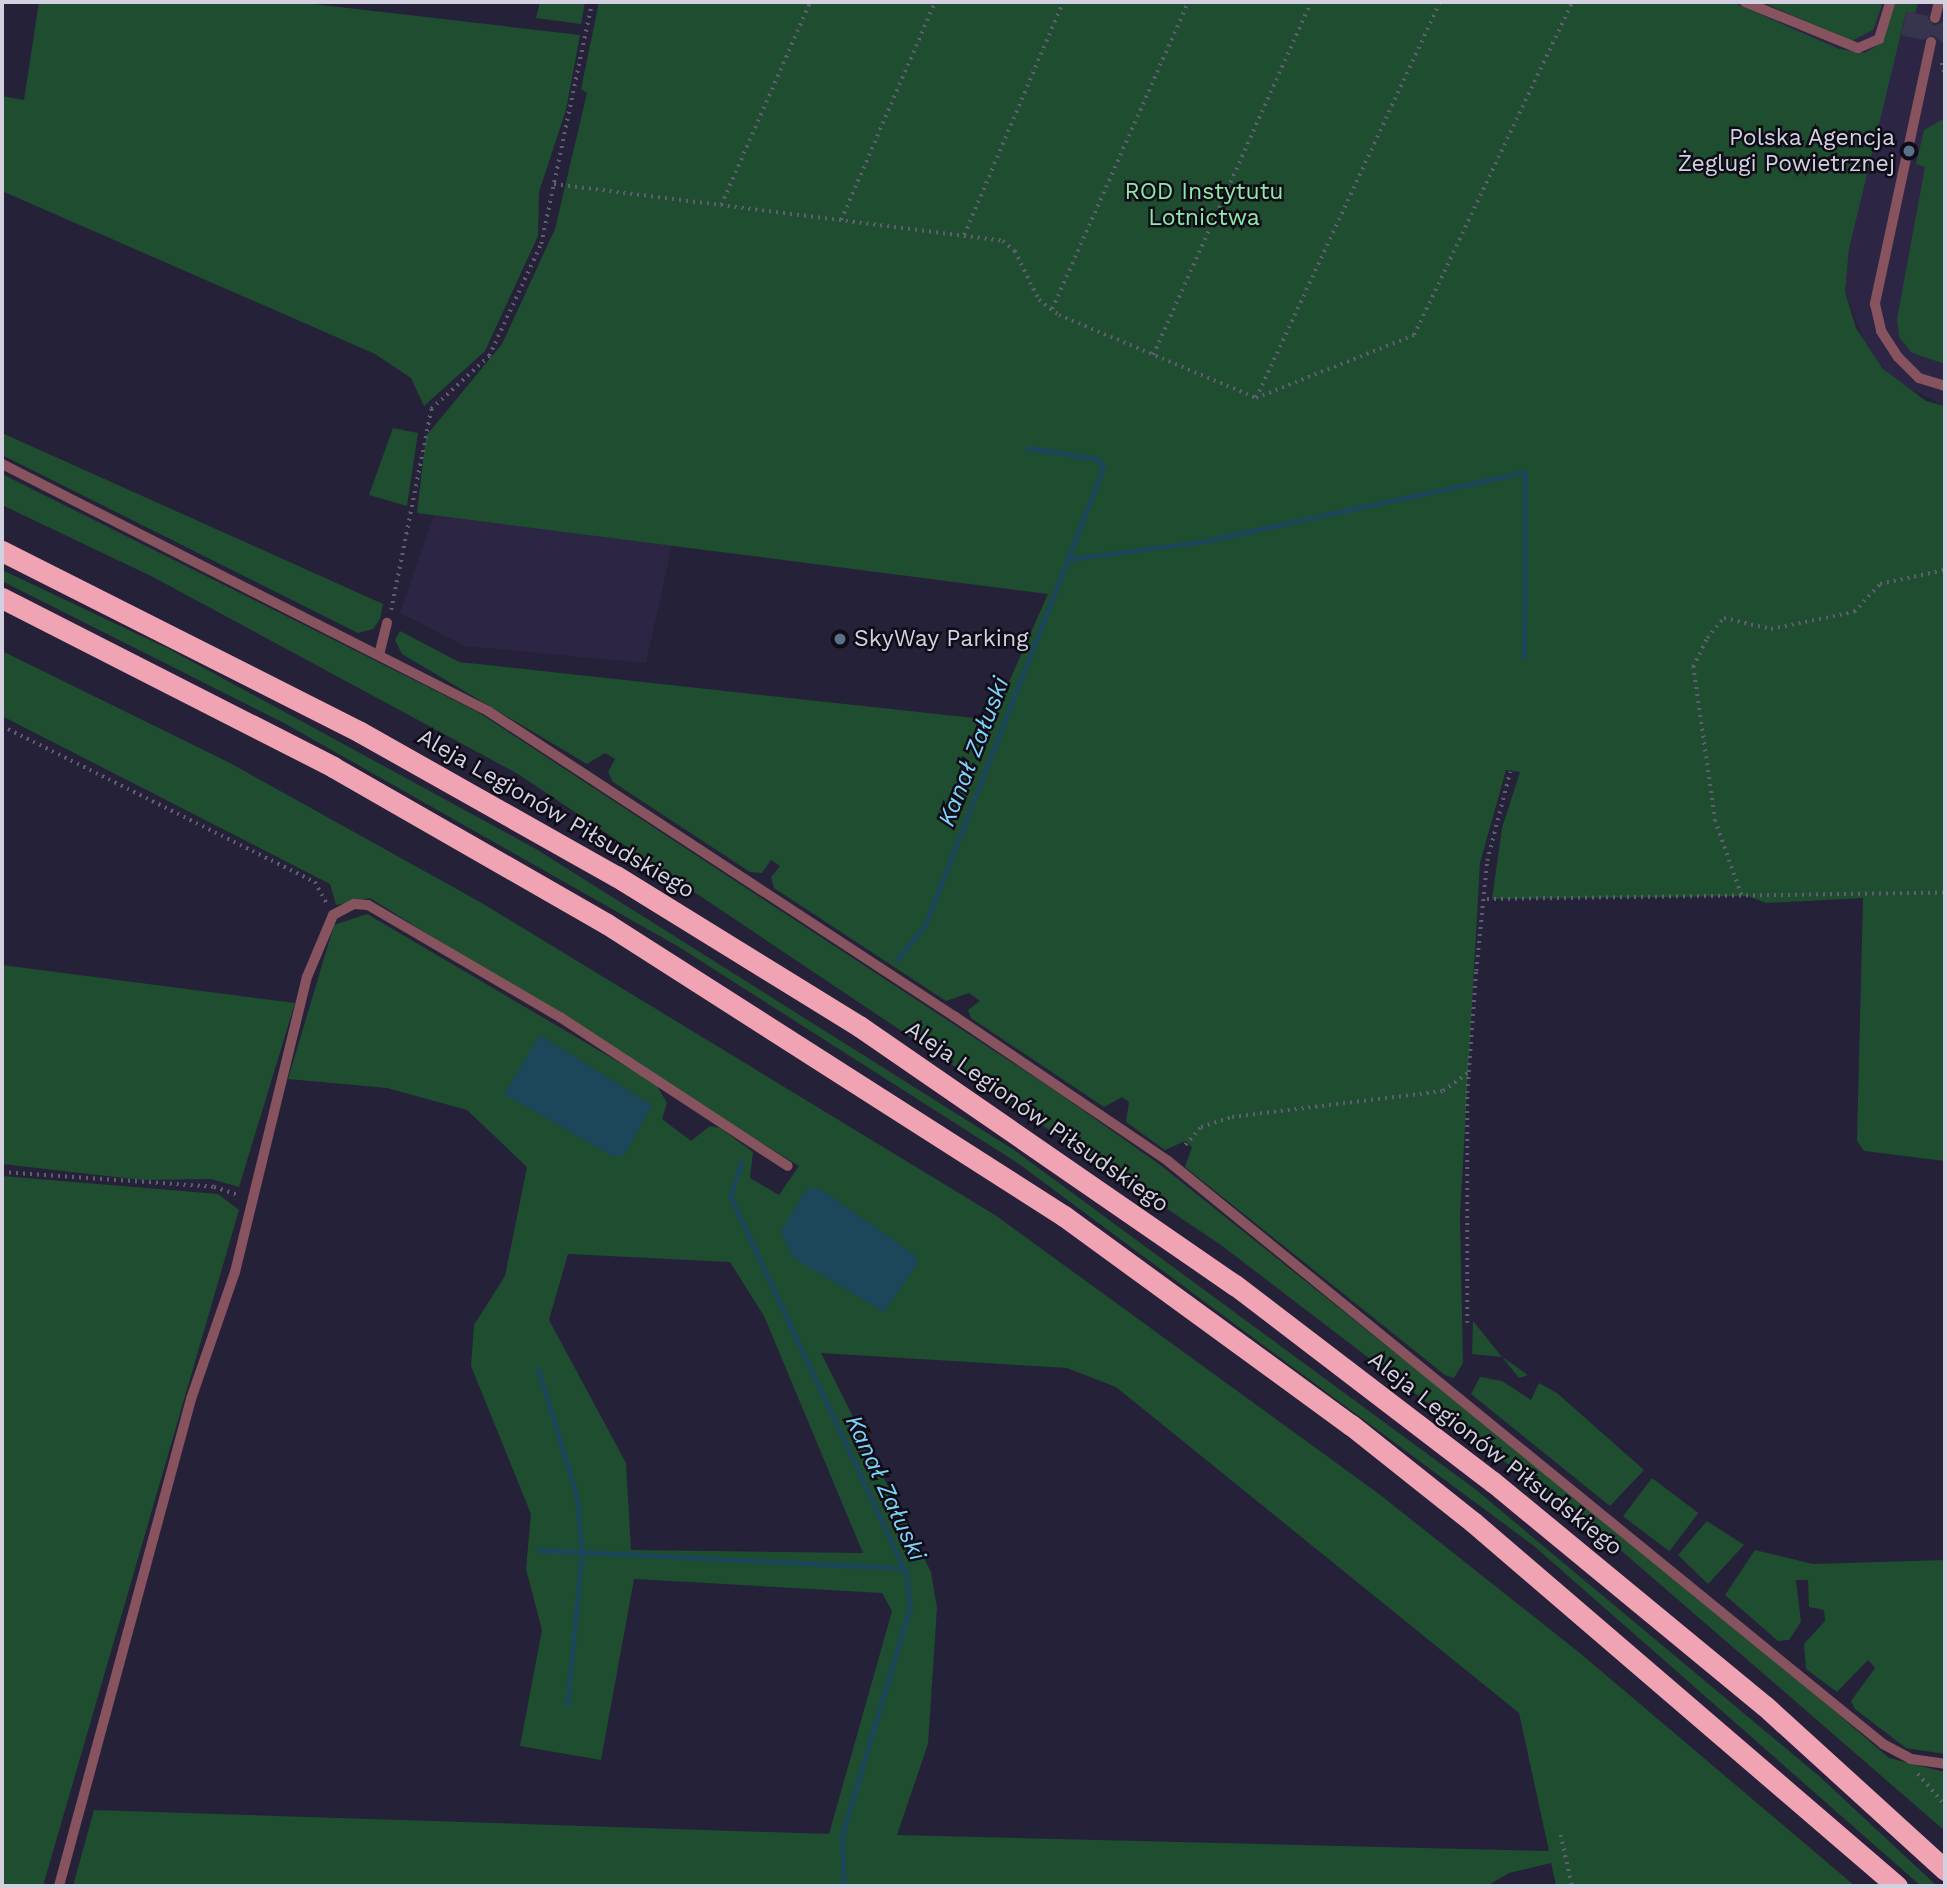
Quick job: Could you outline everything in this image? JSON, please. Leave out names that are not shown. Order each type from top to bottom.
[{"type":"highway","name":"Aleja Legionów Piłsudskiego","points":[[2,551],[360,732],[615,876],[859,1026],[1234,1285],[1493,1482],[1765,1706],[1945,1870]]},
{"type":"highway","points":[[2,598],[333,767],[573,904],[1064,1216],[1351,1425],[1473,1522],[1897,1886]]},
{"type":"lane","points":[[1745,2],[1858,48],[1879,39],[1890,2]]},
{"type":"lane","points":[[1935,18],[1939,2]]},
{"type":"lane","points":[[1931,42],[1875,304],[1889,346],[1919,378],[1945,386]]},
{"type":"lane","points":[[2,464],[380,651],[595,777],[1168,1161],[1883,1744],[1912,1759],[1945,1764]]},
{"type":"lane","points":[[380,651],[387,623]]},
{"type":"lane","points":[[58,1886],[191,1399],[253,1204],[307,977],[333,915],[368,905],[560,1017],[788,1166]]},
{"type":"path","points":[[387,623],[411,532],[430,409],[489,356],[541,244],[592,2]]},
{"type":"path","points":[[721,205],[810,2]]},
{"type":"path","points":[[841,220],[935,2]]},
{"type":"path","points":[[964,236],[1063,2]]},
{"type":"path","points":[[1052,309],[1188,2]]},
{"type":"path","points":[[1153,355],[1311,2]]},
{"type":"path","points":[[1256,398],[1440,2]]},
{"type":"path","points":[[554,184],[964,236],[1011,245],[1039,300],[1052,309],[1256,398],[1414,335],[1573,2]]},
{"type":"path","points":[[1741,895],[1715,821],[1693,667],[1707,638],[1724,618],[1771,628],[1854,612],[1880,584],[1945,570]]},
{"type":"path","points":[[2,726],[315,882],[333,915]]},
{"type":"path","points":[[1467,1323],[1468,1073],[1487,899],[1487,861],[1510,772]]},
{"type":"path","points":[[1487,899],[1945,893]]},
{"type":"path","points":[[1185,1145],[1201,1127],[1232,1117],[1443,1091],[1468,1073]]},
{"type":"path","points":[[2,1172],[214,1187],[253,1204]]},
{"type":"path","points":[[1912,1759],[1945,1805]]},
{"type":"path","points":[[1561,1835],[1572,1886]]},
{"type":"shaded area","points":[[1701,2],[1945,2],[1945,406],[1894,380],[1868,352],[1845,292],[1849,249]]},
{"type":"shaded area","points":[[434,515],[672,545],[646,663],[465,646],[400,613]]},
{"type":"green space","points":[[39,2],[296,2],[580,35],[566,110],[539,192],[538,236],[485,351],[424,406],[411,378],[375,354],[2,191],[2,96],[24,100]]},
{"type":"green space","points":[[540,2],[585,2],[581,24],[536,18]]},
{"type":"green space","name":"ROD Instytutu Lotnictwa","points":[[599,2],[1732,2],[1839,49],[1865,53],[1884,41],[1893,2],[1918,2],[1915,13],[1906,12],[1849,249],[1845,292],[1856,328],[1882,368],[1926,401],[1945,406],[1945,1161],[1864,1151],[1857,1141],[1863,898],[1766,903],[1748,896],[1492,899],[1502,828],[1520,772],[1506,770],[1480,863],[1460,1216],[1463,1363],[1454,1378],[1445,1375],[1185,1167],[1192,1147],[1185,1141],[1165,1150],[1126,1122],[1129,1102],[1122,1097],[1104,1107],[971,1018],[968,1010],[980,1001],[969,993],[946,1001],[774,888],[771,877],[780,866],[771,860],[762,873],[750,872],[613,782],[608,772],[615,759],[605,753],[587,764],[402,654],[395,640],[400,631],[459,662],[992,720],[1048,594],[417,513],[426,436],[502,344],[555,229],[587,93],[581,89]]},
{"type":"green space","points":[[1762,2],[1883,2],[1873,30],[1851,41]]},
{"type":"green space","points":[[1945,118],[1945,364],[1912,353],[1899,337],[1897,319],[1925,167],[1916,164],[1924,130]]},
{"type":"green space","points":[[393,428],[418,433],[407,506],[369,495]]},
{"type":"green space","points":[[2,433],[383,604],[380,619],[373,629],[358,633],[2,455]]},
{"type":"green space","points":[[2,474],[478,712],[1057,1092],[1159,1164],[1453,1399],[1742,1631],[1889,1758],[1945,1772],[1945,1831],[1624,1553],[1221,1245],[518,774],[153,577],[2,505]]},
{"type":"green space","points":[[2,570],[169,649],[536,849],[1014,1150],[1475,1489],[1819,1776],[1937,1886],[1921,1886],[1534,1546],[1019,1164],[679,947],[284,723],[2,581]]},
{"type":"green space","points":[[2,651],[228,762],[480,902],[995,1215],[1379,1494],[1581,1654],[1855,1886],[1556,1885],[1551,1863],[1509,1873],[1487,1886],[73,1886],[94,1810],[829,1834],[892,1611],[882,1593],[634,1579],[601,1760],[520,1746],[542,1630],[526,1569],[531,1514],[471,1366],[474,1325],[505,1276],[527,1167],[467,1110],[387,1088],[288,1079],[334,925],[367,914],[656,1084],[667,1103],[662,1119],[691,1141],[710,1126],[720,1128],[753,1152],[750,1178],[779,1195],[799,1166],[370,898],[336,905],[330,884],[2,716]],"holes":[[[568,1254],[730,1262],[764,1316],[863,1553],[631,1550],[626,1463],[549,1320]],[[821,1353],[1067,1368],[1116,1387],[1519,1713],[1549,1851],[897,1835],[928,1744],[937,1608],[931,1572]]]},
{"type":"green space","points":[[2,965],[295,1003],[239,1187],[211,1179],[142,1180],[2,1164]]},
{"type":"green space","points":[[2,1176],[218,1194],[239,1210],[43,1886],[2,1886]]},
{"type":"green space","points":[[1473,1321],[1502,1357],[1472,1354]]},
{"type":"green space","points":[[1502,1357],[1528,1375],[1519,1378]]},
{"type":"green space","points":[[1480,1377],[1502,1381],[1531,1400],[1539,1383],[1557,1393],[1644,1470],[1610,1506],[1471,1394]]},
{"type":"green space","points":[[1652,1478],[1698,1513],[1669,1551],[1623,1516]]},
{"type":"green space","points":[[1707,1521],[1744,1545],[1708,1584],[1678,1555]]},
{"type":"green space","points":[[1755,1550],[1813,1564],[1945,1560],[1945,1754],[1906,1748],[1855,1709],[1851,1701],[1875,1668],[1868,1660],[1837,1692],[1806,1669],[1804,1644],[1825,1621],[1824,1610],[1809,1607],[1808,1580],[1796,1580],[1801,1622],[1789,1640],[1778,1641],[1725,1595]]},
{"type":"water","points":[[540,1035],[652,1105],[624,1156],[612,1156],[504,1094]]},
{"type":"water","points":[[807,1188],[819,1188],[915,1255],[918,1263],[884,1312],[792,1257],[781,1231]]},
{"type":"building","points":[[1907,11],[1927,16],[1934,26],[1945,21],[1945,45],[1933,35],[1923,40],[1901,35]]},
{"type":"waterway","name":"Kanał Załuski","points":[[896,960],[925,925],[1103,468],[1098,459],[1028,448]]},
{"type":"waterway","points":[[1069,559],[1205,541],[1525,472],[1524,658]]},
{"type":"waterway","name":"Kanał Załuski","points":[[742,1160],[730,1196],[906,1573],[910,1607],[842,1835],[844,1886]]},
{"type":"waterway","points":[[538,1369],[576,1493],[582,1552],[567,1704]]},
{"type":"waterway","points":[[538,1550],[904,1568]]},
{"type":"place","name":"Polska Agencja Żeglugi Powietrznej","points":[[1909,151]]},
{"type":"place","name":"SkyWay Parking","points":[[840,639]]}]
